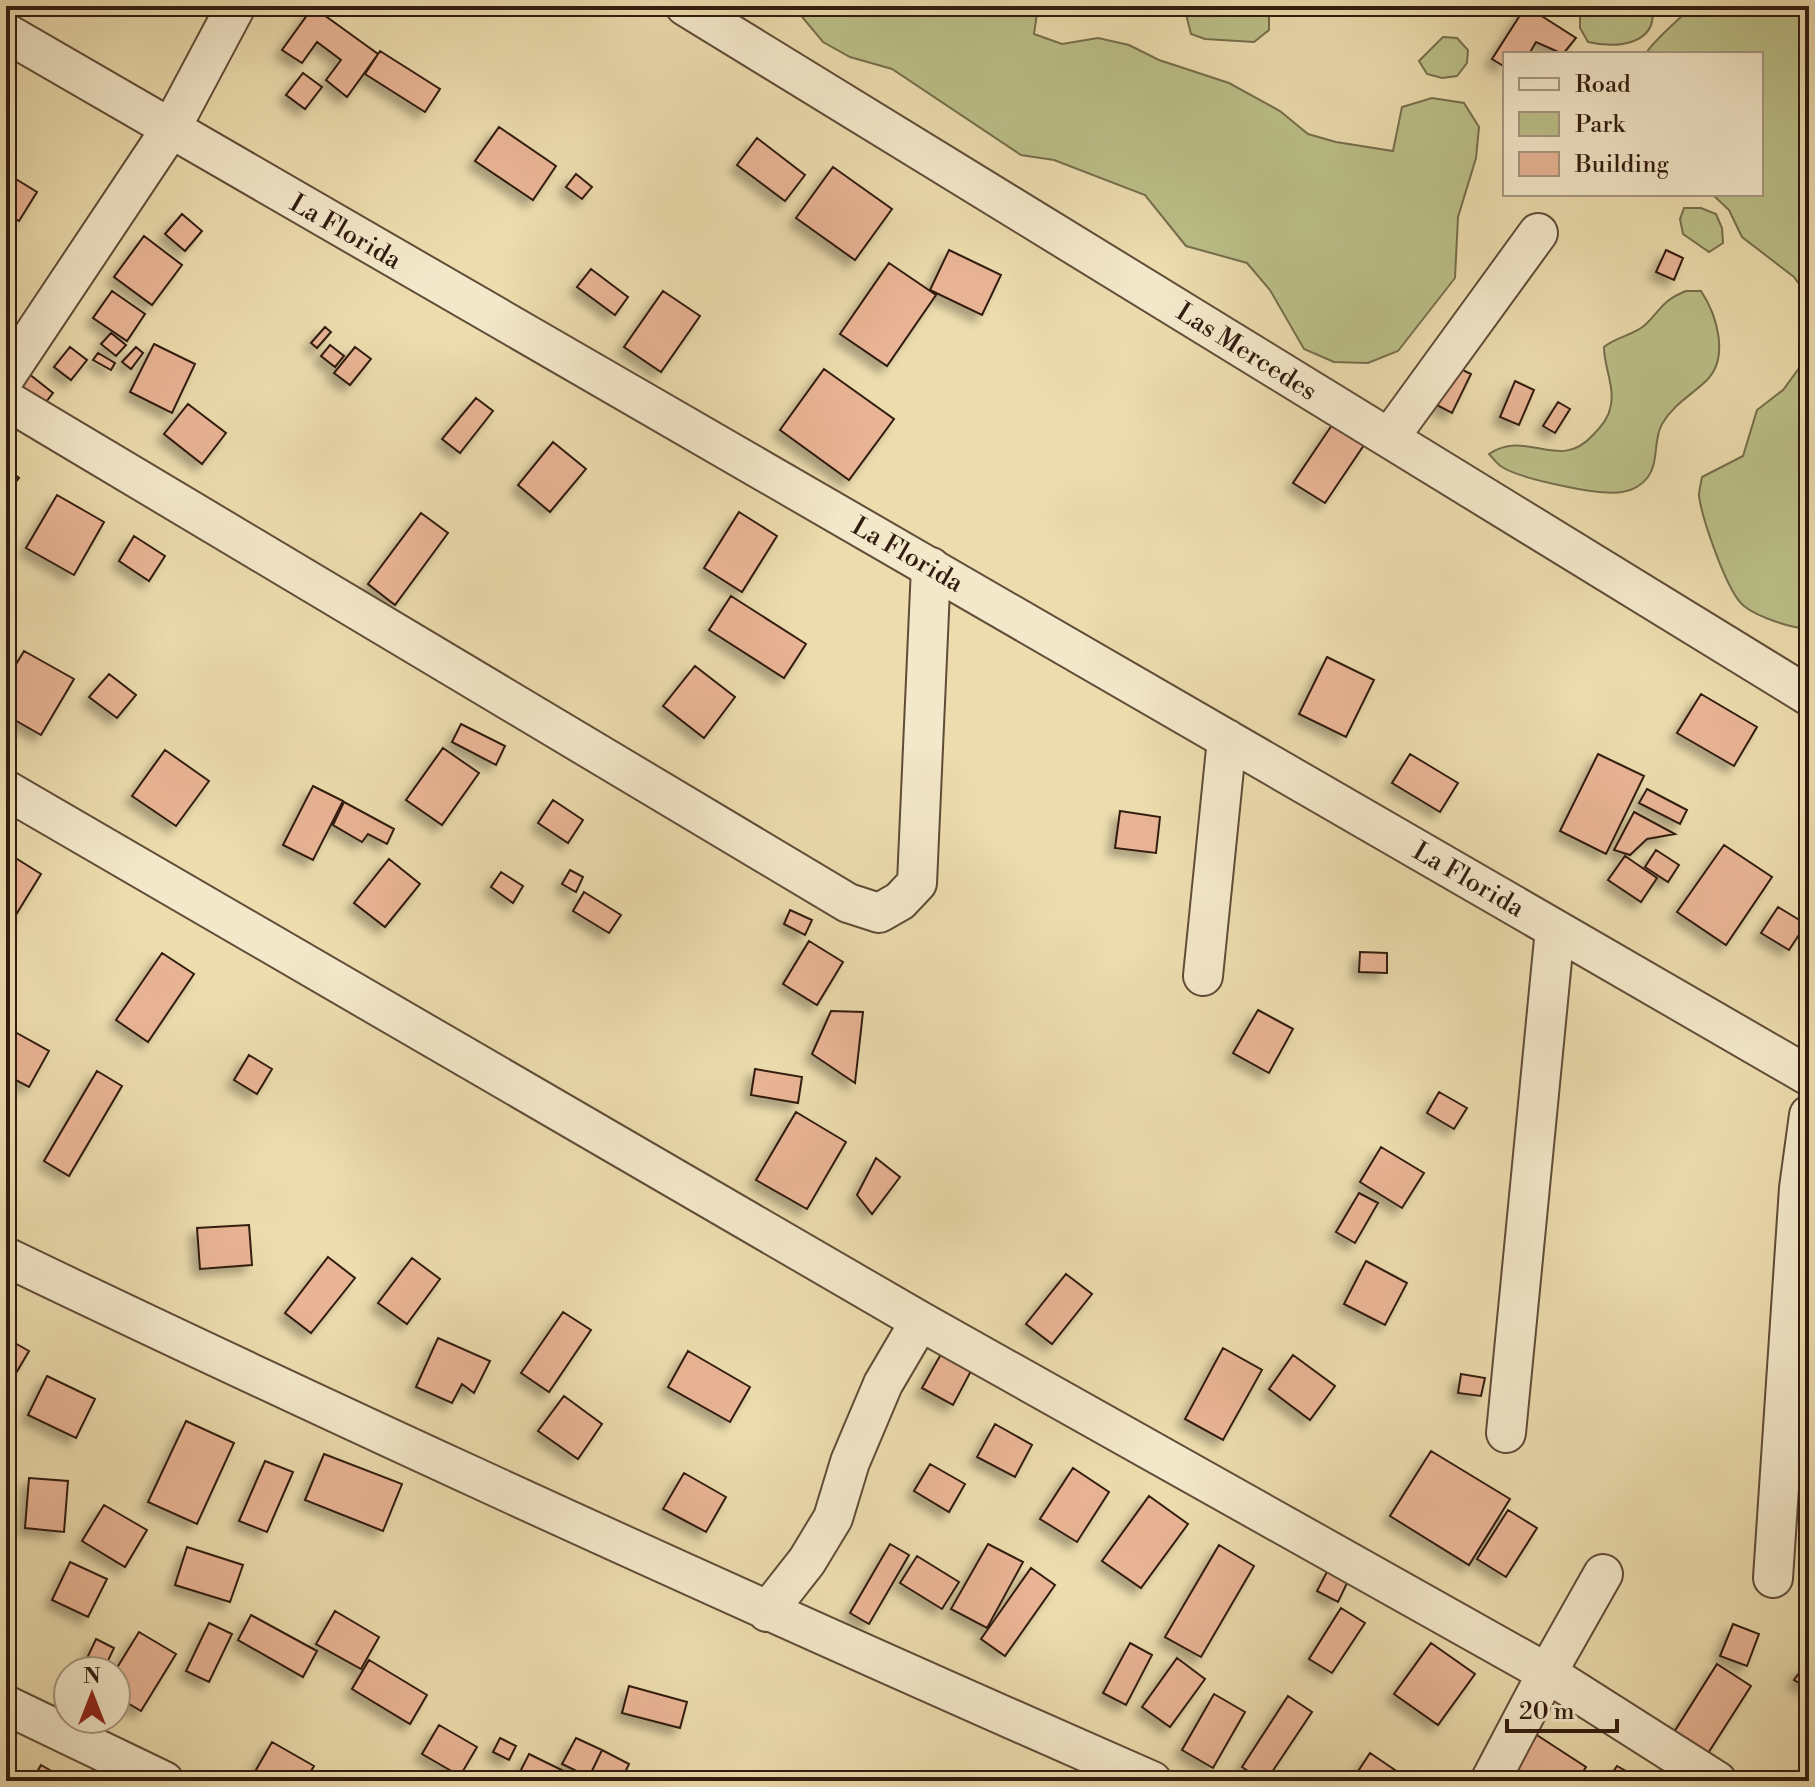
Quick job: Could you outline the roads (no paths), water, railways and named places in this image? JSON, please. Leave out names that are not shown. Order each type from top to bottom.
[{"type":"street","points":[[6,376],[170,130],[236,6]]},
{"type":"street","name":"Las Mercedes","points":[[690,7],[1809,696]]},
{"type":"street","name":"La Florida","points":[[6,33],[1809,1076]]},
{"type":"street","points":[[1389,438],[1538,233]]},
{"type":"street","points":[[6,400],[848,903],[879,913],[900,901],[917,883],[931,567]]},
{"type":"street","points":[[1203,976],[1227,739]]},
{"type":"street","points":[[6,790],[920,1321],[1547,1673],[1717,1781]]},
{"type":"street","points":[[1506,1433],[1555,929]]},
{"type":"street","points":[[1773,1578],[1799,1188],[1809,1115]]},
{"type":"street","points":[[6,1257],[305,1400],[767,1612],[1152,1781]]},
{"type":"street","points":[[767,1612],[807,1561],[833,1518],[850,1462],[883,1384],[920,1321]]},
{"type":"street","points":[[1490,1781],[1603,1574]]},
{"type":"street","points":[[6,1705],[164,1781]]}]
